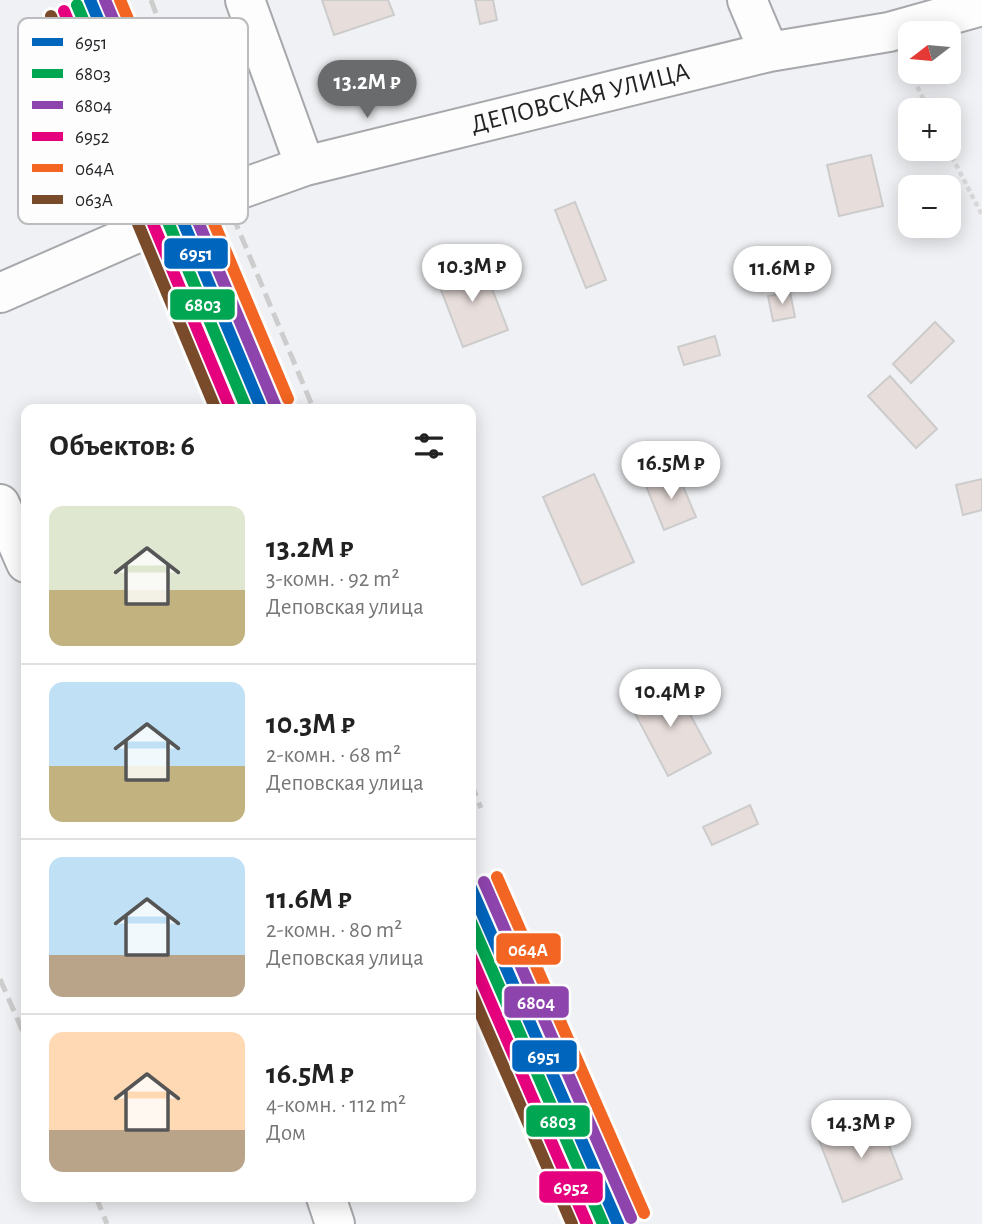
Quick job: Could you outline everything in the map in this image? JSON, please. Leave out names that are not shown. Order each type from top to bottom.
[{"type":"street","points":[[245,0],[305,166]]},
{"type":"street","points":[[747,0],[769,52]]},
{"type":"street","name":"ДЕПОВСКАЯ УЛИЦА","points":[[248,187],[305,166],[769,52],[889,32],[982,6]]},
{"type":"street","name":"ДЕПОВСКАЯ УЛИЦА","points":[[0,293],[158,224]]},
{"type":"street","points":[[0,503],[21,551]]},
{"type":"street","points":[[328,1202],[335,1224]]},
{"type":"path","points":[[889,32],[923,98]]},
{"type":"path","points":[[954,161],[982,215]]},
{"type":"building","points":[[322,0],[388,0],[394,15],[334,35]]},
{"type":"building","points":[[475,0],[493,0],[497,20],[480,24]]},
{"type":"building","points":[[871,155],[883,206],[839,216],[827,165]]},
{"type":"building","points":[[575,202],[606,280],[586,288],[555,210]]},
{"type":"building","points":[[481,260],[508,330],[463,347],[436,277]]},
{"type":"building","points":[[790,292],[795,317],[773,321],[768,296]]},
{"type":"building","points":[[935,322],[954,341],[911,383],[893,364]]},
{"type":"building","points":[[715,336],[720,355],[684,365],[678,347]]},
{"type":"building","points":[[890,376],[937,429],[916,448],[868,396]]},
{"type":"building","points":[[677,472],[696,517],[664,530],[646,486]]},
{"type":"building","points":[[594,474],[634,562],[582,585],[543,497]]},
{"type":"building","points":[[982,479],[982,510],[963,515],[956,485]]},
{"type":"building","points":[[672,681],[711,753],[668,776],[630,704]]},
{"type":"building","points":[[750,805],[758,824],[712,845],[703,827]]},
{"type":"building","points":[[878,1117],[902,1179],[843,1202],[819,1140]]},
{"type":"railway","points":[[151,0],[158,18]]},
{"type":"railway","points":[[236,224],[311,404]]},
{"type":"railway","points":[[476,796],[481,808]]},
{"type":"railway","points":[[0,979],[21,1027]]},
{"type":"railway","points":[[98,1202],[107,1224]]},
{"type":"transit line","name":"6951","points":[[90,0],[98,18]]},
{"type":"transit line","name":"6804","points":[[105,0],[113,18]]},
{"type":"transit line","name":"064А","points":[[120,0],[128,18]]},
{"type":"transit line","name":"6803","points":[[77,5],[82,18]]},
{"type":"transit line","name":"6952","points":[[64,11],[67,18]]},
{"type":"transit line","name":"063А","points":[[138,224],[213,404]]},
{"type":"transit line","name":"6952","points":[[153,224],[228,404]]},
{"type":"transit line","name":"6803","points":[[169,224],[244,404]]},
{"type":"transit line","name":"6951","points":[[184,224],[259,404]]},
{"type":"transit line","name":"6804","points":[[199,224],[275,404]]},
{"type":"transit line","name":"064А","points":[[214,224],[288,399]]},
{"type":"transit line","name":"064А","points":[[497,877],[644,1213]]},
{"type":"transit line","name":"6804","points":[[484,882],[631,1218]]},
{"type":"transit line","name":"6951","points":[[476,899],[618,1224]]},
{"type":"transit line","name":"6803","points":[[476,933],[603,1224]]},
{"type":"transit line","name":"6952","points":[[476,969],[587,1224]]},
{"type":"transit line","name":"063А","points":[[476,1003],[572,1224]]}]
